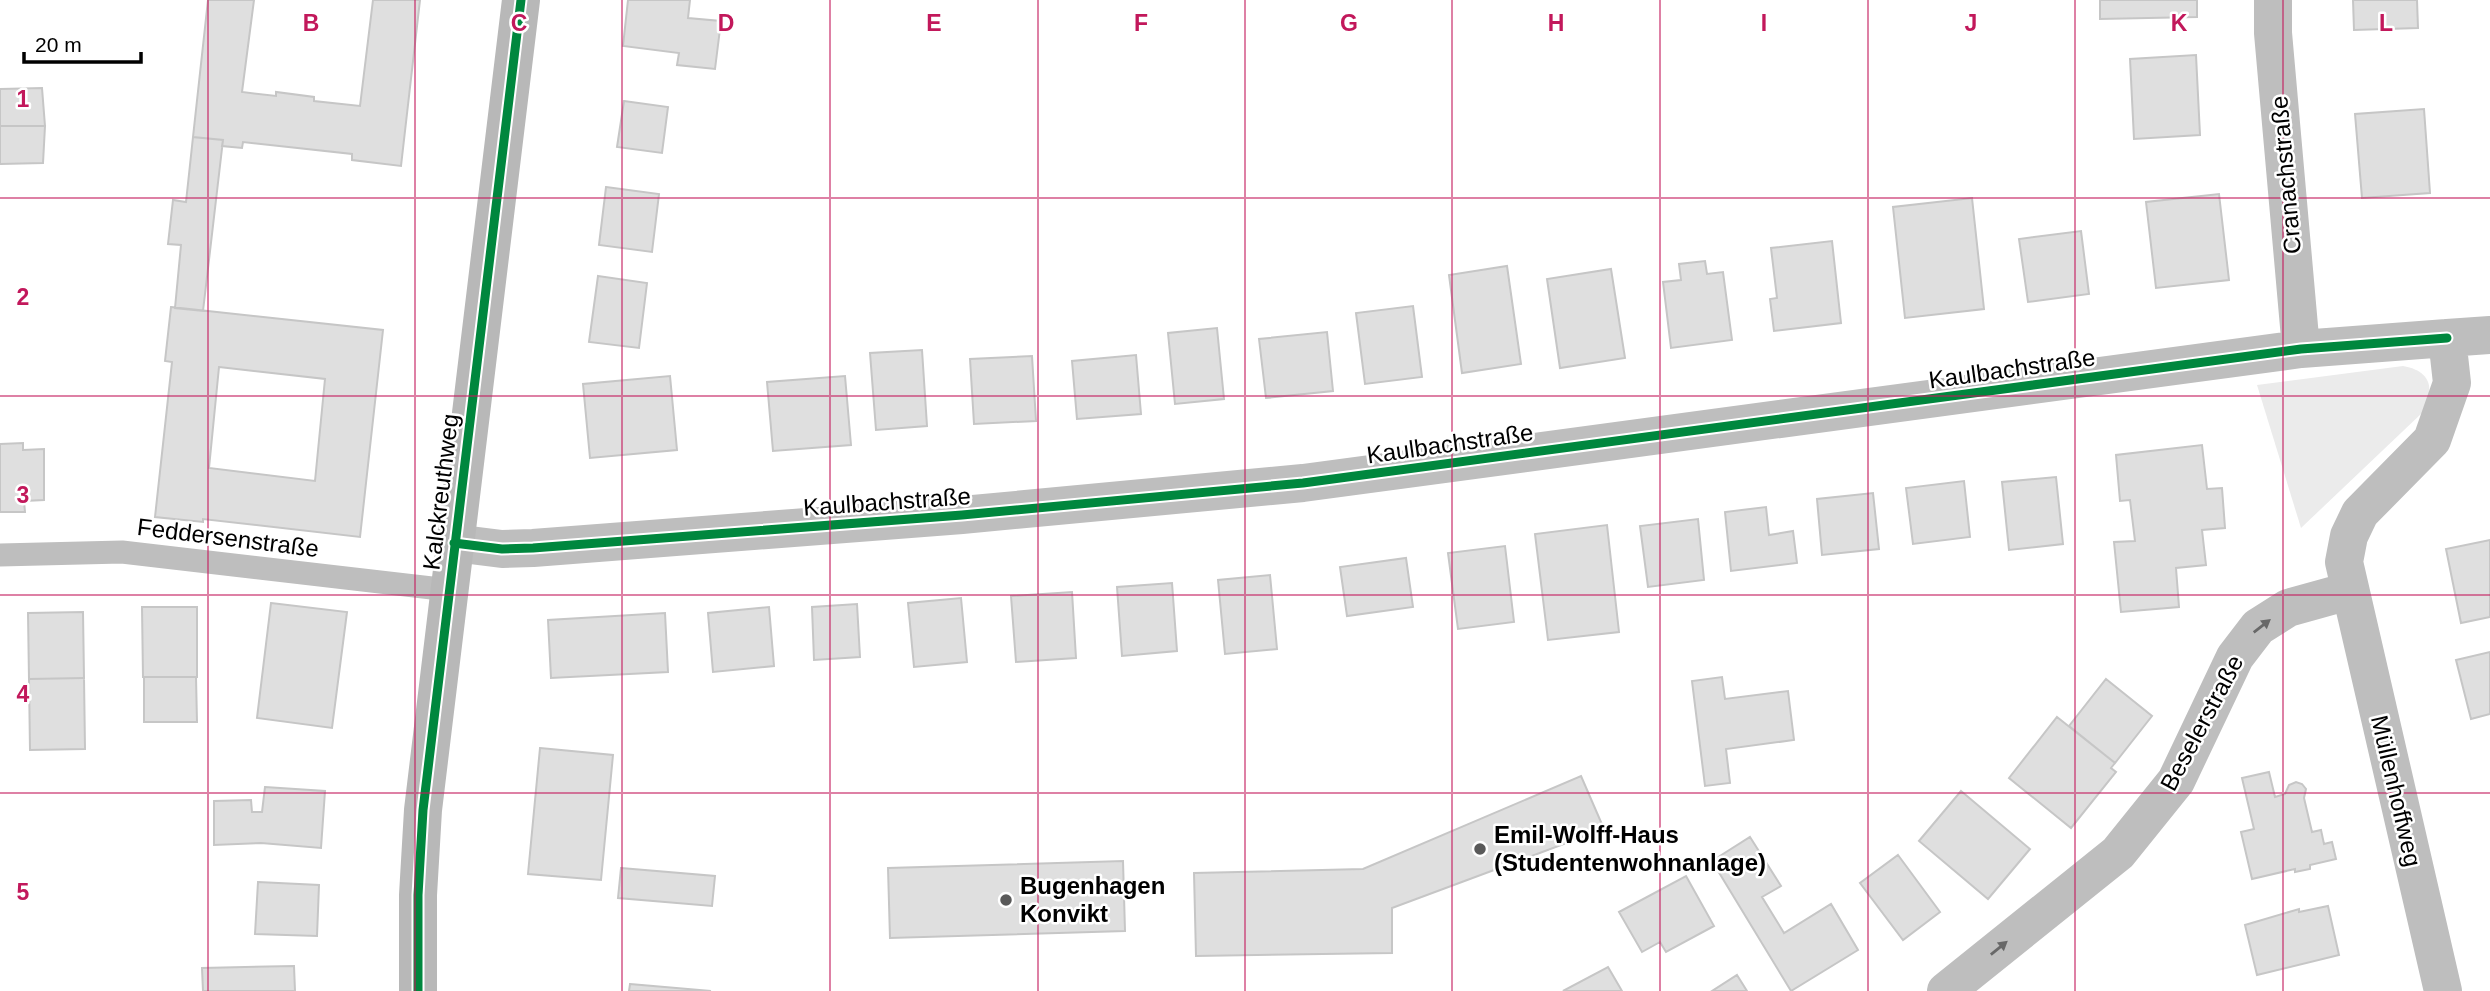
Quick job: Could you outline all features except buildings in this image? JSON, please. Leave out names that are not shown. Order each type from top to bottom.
[{"type":"street","name":"Kalckreuthweg","points":[[418,991],[418,895],[423,810],[521,0]]},
{"type":"street","name":"Cranachstraße","points":[[2273,0],[2273,33],[2301,349]]},
{"type":"street","points":[[2349,591],[2344,562],[2349,536],[2360,513],[2432,440],[2452,383],[2448,338],[2490,335]]},
{"type":"street","name":"Kaulbachstraße","points":[[454,543],[502,549],[533,548],[962,515],[1303,483],[2301,349],[2448,338]]},
{"type":"street","name":"Beselerstraße","points":[[1946,991],[2118,853],[2176,781],[2235,657],[2258,626],[2288,608],[2349,591]]},
{"type":"street","name":"Müllenhoffweg","points":[[2349,591],[2443,991]]},
{"type":"lane","name":"Feddersenstraße","points":[[0,555],[122,552],[449,590]]},
{"type":"shaded area","points":[[2403,366],[2420,372],[2428,383],[2429,397],[2422,413],[2301,528],[2257,385]]},
{"type":"cycle path","points":[[418,991],[418,895],[423,810],[521,0]]},
{"type":"cycle path","points":[[454,543],[502,549],[533,548],[962,515],[1303,483],[2301,349],[2447,338]]},
{"type":"place","name":"Emil-Wolff-Haus (Studentenwohnanlage)","points":[[1480,849]]},
{"type":"place","name":"Bugenhagen Konvikt","points":[[1006,900]]}]
